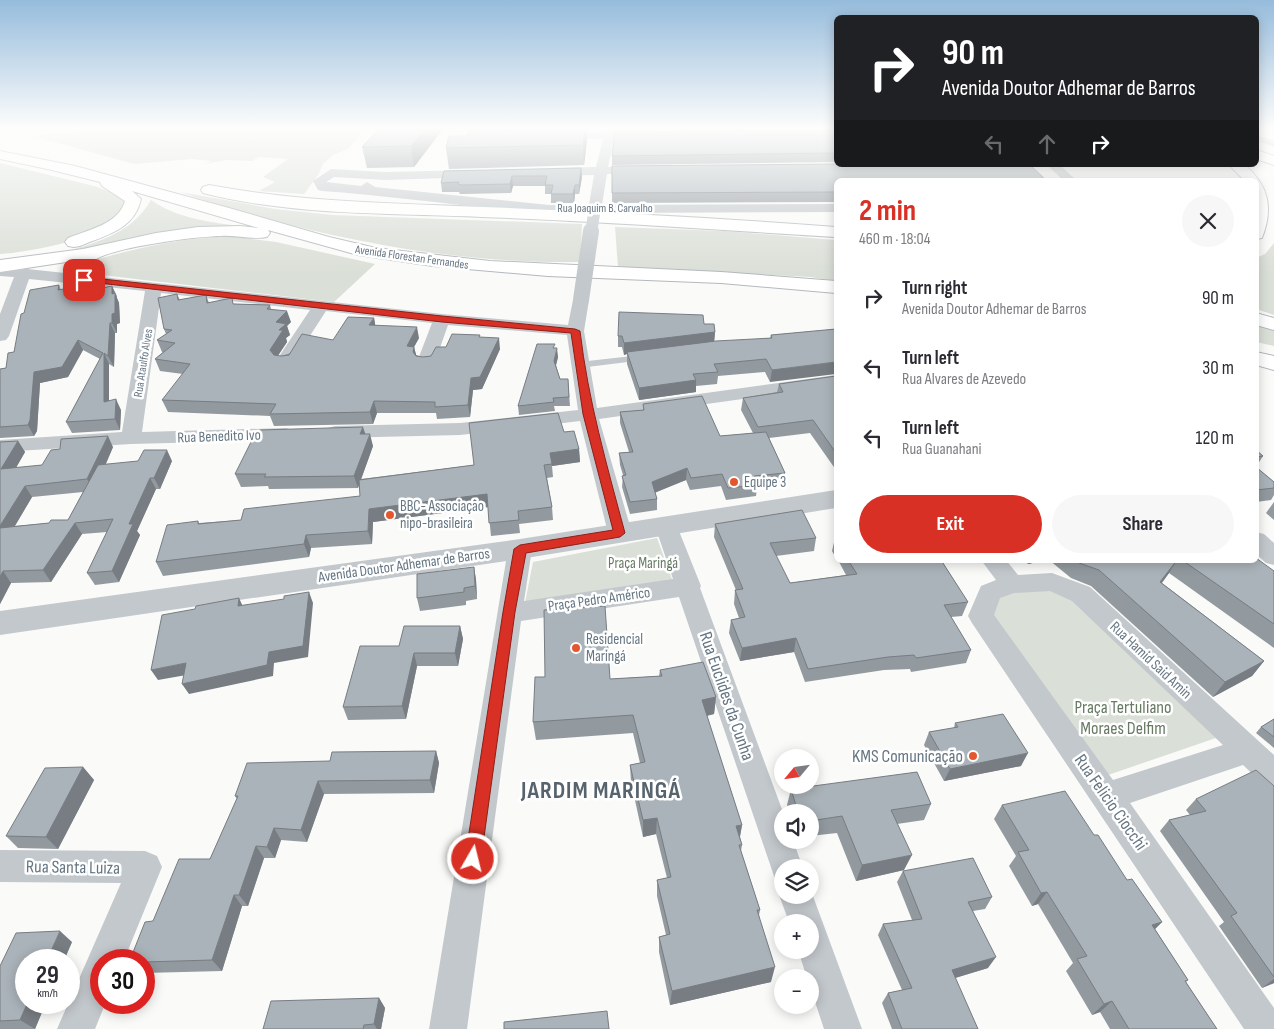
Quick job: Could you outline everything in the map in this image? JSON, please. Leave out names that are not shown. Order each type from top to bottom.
[{"type":"highway","points":[[0,255],[51,248],[83,240],[112,227],[130,212],[133,199],[106,177]]},
{"type":"highway","name":"Avenida Florestan Fernandes","points":[[121,177],[332,244],[384,254],[510,269],[750,279],[834,288]]},
{"type":"highway","points":[[145,177],[245,198],[347,207],[638,218],[834,232]]},
{"type":"highway","points":[[1259,190],[1265,208],[1263,223],[1259,229]]},
{"type":"highway","points":[[0,266],[96,252],[165,236],[210,230],[256,232],[332,244]]},
{"type":"highway","points":[[84,280],[80,268],[83,260],[96,252]]},
{"type":"highway","points":[[1259,320],[1274,324]]},
{"type":"highway","points":[[1259,349],[1274,352]]},
{"type":"highway","points":[[1259,359],[1274,363]]},
{"type":"street","name":"Rua Joaquim B. Carvalho","points":[[325,177],[319,181],[322,187],[379,191],[549,209],[595,211],[834,208]]},
{"type":"street","points":[[379,191],[371,190],[367,186],[370,181],[382,177]]},
{"type":"street","points":[[600,177],[575,331],[588,414],[620,533]]},
{"type":"street","points":[[0,271],[442,319],[575,331]]},
{"type":"street","points":[[0,336],[22,274]]},
{"type":"street","name":"Rua Ataulfo Alves","points":[[131,438],[154,287]]},
{"type":"street","points":[[285,361],[321,306]]},
{"type":"street","points":[[426,362],[442,319]]},
{"type":"street","points":[[320,433],[460,429],[834,381]]},
{"type":"street","name":"Rua Benedito Ivo","points":[[0,446],[131,438],[300,433]]},
{"type":"street","name":"Avenida Doutor Adhemar de Barros","points":[[0,623],[520,549],[834,499]]},
{"type":"street","name":"Rua Euclides da Cunha","points":[[666,526],[689,586],[784,859]]},
{"type":"street","points":[[1259,543],[1274,557]]},
{"type":"street","points":[[448,1029],[509,612],[520,549]]},
{"type":"street","points":[[995,563],[1012,584]]},
{"type":"street","name":"Rua Hamid Said Amin","points":[[1012,584],[1052,582],[1081,594],[1274,774]]},
{"type":"street","name":"Rua Felicio Ciocchi","points":[[1012,584],[990,592],[981,616],[1108,796],[1266,1029]]},
{"type":"street","name":"Praça Pedro Américo","points":[[509,612],[689,586]]},
{"type":"street","points":[[1108,796],[1248,750]]},
{"type":"street","name":"Rua Santa Luiza","points":[[0,866],[145,868],[111,949]]},
{"type":"street","points":[[819,959],[843,1029]]},
{"type":"street","points":[[76,1029],[90,996]]},
{"type":"lane","points":[[579,365],[654,356]]},
{"type":"green space","points":[[0,177],[57,177],[94,186],[122,196],[125,200],[125,207],[114,220],[95,232],[40,248],[0,254]]},
{"type":"green space","points":[[263,177],[317,177],[304,194],[259,191],[275,182]]},
{"type":"green space","points":[[180,192],[275,209],[332,215],[582,224],[580,262],[479,258],[377,244],[326,234]]},
{"type":"green space","points":[[151,200],[182,215],[205,221],[239,226],[65,252],[91,244],[125,228],[143,211]]},
{"type":"green space","points":[[615,227],[725,231],[834,240],[834,281],[810,277],[618,267]]},
{"type":"green space","points":[[227,236],[276,242],[375,264],[334,302],[84,273],[91,261],[125,252],[176,241]]},
{"type":"green space","points":[[1274,243],[1274,315],[1259,310],[1259,257],[1265,254]]},
{"type":"green space","points":[[1259,324],[1274,328],[1274,346],[1259,343]]},
{"type":"green space","name":"Praça Maringá","points":[[657,538],[673,582],[525,603],[533,562]]},
{"type":"green space","name":"Praça Tertuliano Moraes Delfim","points":[[1047,589],[1076,601],[1216,738],[1105,776],[990,617],[1000,597],[1018,590]]},
{"type":"building","points":[[442,177],[512,177],[510,184],[461,185],[458,184],[459,182],[441,183]]},
{"type":"building","points":[[547,177],[580,177],[579,185],[575,185],[573,194],[551,194],[553,185],[545,185]]},
{"type":"building","points":[[612,177],[1044,178],[834,178],[834,192],[612,193]]},
{"type":"building","points":[[103,282],[103,288],[112,286],[112,294],[115,293],[115,313],[112,314],[112,323],[110,323],[108,356],[104,353],[104,402],[116,399],[115,419],[66,422],[103,353],[78,340],[62,367],[34,372],[28,425],[0,427],[0,369],[6,368],[8,353],[14,352],[21,314],[24,313],[30,290],[59,285],[58,290]]},
{"type":"building","points":[[177,294],[178,300],[206,295],[207,303],[232,298],[233,304],[270,305],[267,309],[287,311],[276,322],[286,324],[279,330],[283,330],[270,350],[274,355],[281,356],[289,355],[302,334],[333,340],[348,317],[374,318],[369,325],[417,327],[407,346],[414,347],[413,352],[416,356],[423,357],[431,356],[436,347],[446,347],[452,334],[499,338],[480,377],[471,378],[468,405],[435,407],[435,402],[374,401],[370,412],[270,414],[276,404],[162,400],[190,364],[155,359],[175,343],[157,340],[172,330],[164,329],[158,298]]},
{"type":"building","points":[[619,312],[703,315],[704,324],[714,324],[715,332],[624,343],[622,336],[618,336]]},
{"type":"building","points":[[834,329],[834,362],[772,370],[766,359],[714,364],[718,372],[693,374],[696,380],[639,388],[627,352],[716,341],[772,338],[771,335]]},
{"type":"building","points":[[537,344],[555,344],[553,348],[557,348],[554,361],[560,379],[568,379],[569,397],[553,398],[554,402],[518,406]]},
{"type":"building","points":[[834,376],[834,450],[813,420],[758,427],[743,398],[783,392],[779,384]]},
{"type":"building","points":[[702,396],[720,436],[766,432],[785,473],[754,476],[757,485],[728,488],[722,474],[691,478],[687,468],[652,482],[657,499],[630,502],[622,476],[626,475],[619,453],[633,452],[620,412],[644,410],[643,404]]},
{"type":"building","points":[[558,413],[564,432],[574,431],[579,449],[550,453],[552,464],[544,465],[552,507],[518,511],[519,520],[489,523],[487,494],[369,509],[368,531],[306,535],[304,544],[156,562],[167,525],[198,521],[198,524],[241,520],[244,509],[360,496],[359,480],[474,465],[469,423]]},
{"type":"building","points":[[363,427],[360,434],[370,434],[354,476],[264,477],[266,474],[235,474],[253,438],[260,430]]},
{"type":"building","points":[[108,436],[87,479],[25,486],[0,526],[0,442],[18,441],[1,469],[42,465],[51,450],[60,449],[61,439]]},
{"type":"building","points":[[144,450],[167,450],[154,478],[150,478],[129,524],[133,524],[112,571],[87,573],[113,519],[75,523],[43,570],[3,571],[0,577],[0,528],[49,523],[51,520],[68,520],[98,465],[138,461]]},
{"type":"building","points":[[1259,470],[1274,482],[1274,488],[1259,490]]},
{"type":"building","points":[[802,510],[816,538],[770,543],[790,583],[857,574],[850,563],[943,563],[968,602],[944,605],[971,650],[916,658],[914,655],[888,657],[808,669],[796,638],[742,648],[731,620],[745,617],[735,590],[743,589],[715,524]]},
{"type":"building","points":[[1259,560],[1274,571],[1274,624],[1186,563],[1259,563]]},
{"type":"building","points":[[1079,563],[1175,563],[1160,582],[1264,661],[1225,682],[1099,570]]},
{"type":"building","points":[[474,567],[475,586],[464,588],[464,592],[417,598],[417,574]]},
{"type":"building","points":[[309,592],[303,646],[269,652],[267,665],[182,684],[186,663],[151,670],[162,615],[239,598],[238,606],[284,599],[284,596]]},
{"type":"building","points":[[605,606],[610,679],[662,676],[660,670],[703,662],[716,697],[702,700],[742,825],[736,826],[742,845],[739,845],[760,910],[757,910],[775,967],[672,991],[659,937],[670,934],[657,880],[671,877],[657,818],[643,820],[630,765],[645,762],[633,715],[533,722],[535,677],[545,677],[544,610]]},
{"type":"building","points":[[404,626],[460,626],[455,653],[414,653],[402,706],[343,707],[360,646],[399,646]]},
{"type":"building","points":[[1003,714],[1028,753],[950,769],[929,732],[958,727],[955,723]]},
{"type":"building","points":[[1274,719],[1274,737],[1261,727]]},
{"type":"building","points":[[436,751],[430,780],[318,781],[301,830],[274,828],[267,847],[256,846],[239,895],[234,895],[212,960],[155,962],[155,949],[134,949],[145,922],[153,921],[179,859],[210,859],[238,796],[235,796],[247,763],[330,761],[332,752]]},
{"type":"building","points":[[83,767],[46,837],[6,836],[45,768]]},
{"type":"building","points":[[1256,770],[1274,786],[1274,977],[1231,916],[1237,913],[1169,820],[1206,811],[1196,799]]},
{"type":"building","points":[[917,772],[931,804],[891,810],[912,855],[862,865],[842,816],[819,820],[819,804],[796,804],[793,794],[819,794],[819,785]]},
{"type":"building","points":[[1065,791],[1094,835],[1098,835],[1127,880],[1132,879],[1162,922],[1152,925],[1188,980],[1185,981],[1217,1029],[1129,1029],[1112,1001],[1104,1004],[1077,959],[1087,956],[1047,892],[1041,893],[1018,852],[1029,850],[1002,805]]},
{"type":"building","points":[[973,858],[992,897],[968,902],[996,957],[952,970],[978,1029],[902,1029],[888,993],[912,988],[883,924],[922,919],[903,871]]},
{"type":"building","points":[[60,931],[52,949],[15,949],[15,1014],[23,1014],[20,1020],[0,1021],[0,966],[16,933]]},
{"type":"building","points":[[379,998],[374,1024],[364,1025],[363,1029],[263,1029],[271,1001]]},
{"type":"building","points":[[607,1011],[609,1029],[504,1029],[504,1022]]},
{"type":"place","name":"Equipe 3","points":[[734,482]]},
{"type":"place","name":"BBC- Associação nipo-brasileira","points":[[390,515]]},
{"type":"place","name":"Residencial Maringá","points":[[576,648]]},
{"type":"place","name":"KMS Comunicação","points":[[973,756]]},
{"type":"district","name":"JARDIM MARINGÁ","points":[[601,790]]},
{"type":"route","points":[[84,280],[442,319],[575,331],[588,414],[620,533],[520,549],[473,859]]}]
